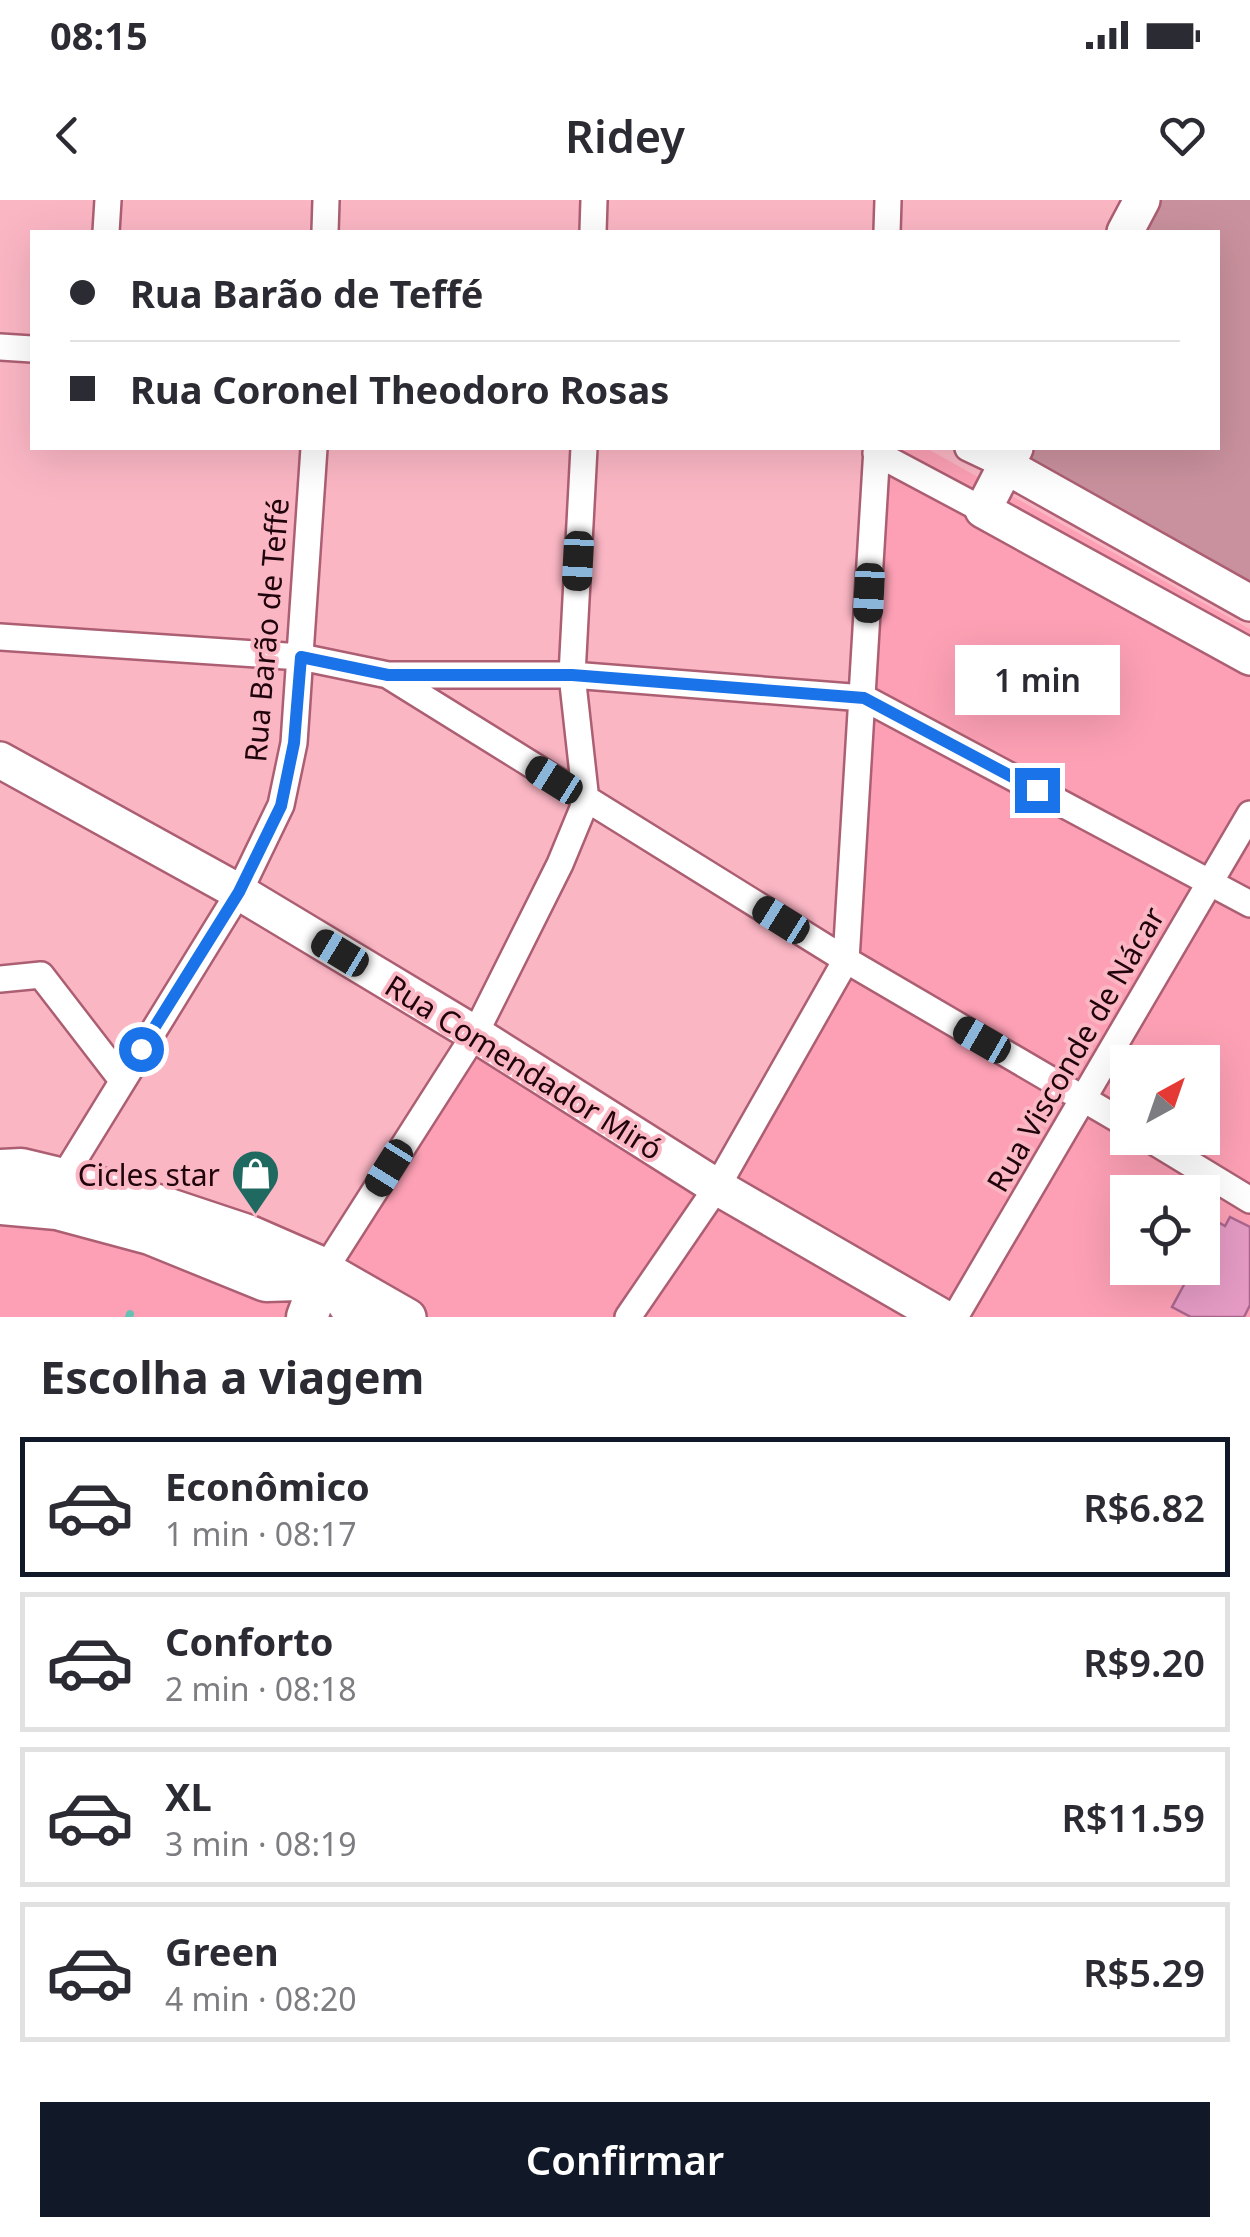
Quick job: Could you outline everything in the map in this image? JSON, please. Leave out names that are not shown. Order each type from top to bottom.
[{"type":"main road","points":[[1126,230],[1142,200]]},
{"type":"main road","points":[[1250,602],[1011,456],[983,510],[1250,657]]},
{"type":"main road","points":[[1140,597],[1174,589],[1194,571]]},
{"type":"main road","name":"Rua Comendador Miró","points":[[0,760],[239,892],[475,1034],[717,1188],[942,1317]]},
{"type":"main road","points":[[0,1170],[21,1169],[121,1193],[246,1234],[325,1269],[408,1317]]},
{"type":"main road","points":[[0,1204],[57,1209],[150,1234],[266,1281],[297,1280],[325,1269]]},
{"type":"main road","points":[[306,1317],[325,1269]]},
{"type":"main road","points":[[325,1269],[357,1317]]},
{"type":"main road","points":[[236,1270],[262,1292],[280,1317]]},
{"type":"street","points":[[106,230],[108,200]]},
{"type":"street","points":[[325,230],[326,200]]},
{"type":"street","points":[[593,230],[594,200]]},
{"type":"street","points":[[886,230],[888,200]]},
{"type":"street","points":[[0,347],[30,349]]},
{"type":"street","name":"Rua Barão de Teffé","points":[[62,1178],[239,892],[281,806],[294,743],[314,450]]},
{"type":"street","points":[[325,1269],[475,1034],[560,864],[586,802],[572,675],[584,450]]},
{"type":"street","points":[[628,1317],[717,1188],[846,960],[876,450],[983,510]]},
{"type":"street","points":[[979,450],[1011,456]]},
{"type":"street","points":[[0,637],[301,657],[388,675],[572,675],[864,698],[1250,904]]},
{"type":"street","points":[[388,675],[586,802],[1110,1114]]},
{"type":"street","name":"Rua Visconde de Nácar","points":[[955,1317],[1250,814]]},
{"type":"street","points":[[0,979],[41,975],[122,1080]]},
{"type":"street","points":[[1176,1155],[1250,1200]]},
{"type":"shaded area","points":[[1147,200],[1250,200],[1250,613],[1008,474],[1021,450],[1220,450],[1220,230],[1132,230]]},
{"type":"shaded area","points":[[869,450],[930,450],[1250,629],[1250,1317],[0,1317],[0,1172],[338,1276],[480,1041],[716,1185],[841,959]]},
{"type":"building","points":[[1230,1217],[1250,1227],[1250,1305],[1244,1317],[1191,1317],[1172,1307],[1184,1285],[1220,1285],[1220,1223],[1225,1226]]},
{"type":"place","name":"Cicles star","points":[[255,1216]]},
{"type":"route","points":[[141,1049],[239,892],[281,806],[294,743],[301,657],[388,675],[572,675],[864,698],[1037,790]]}]
